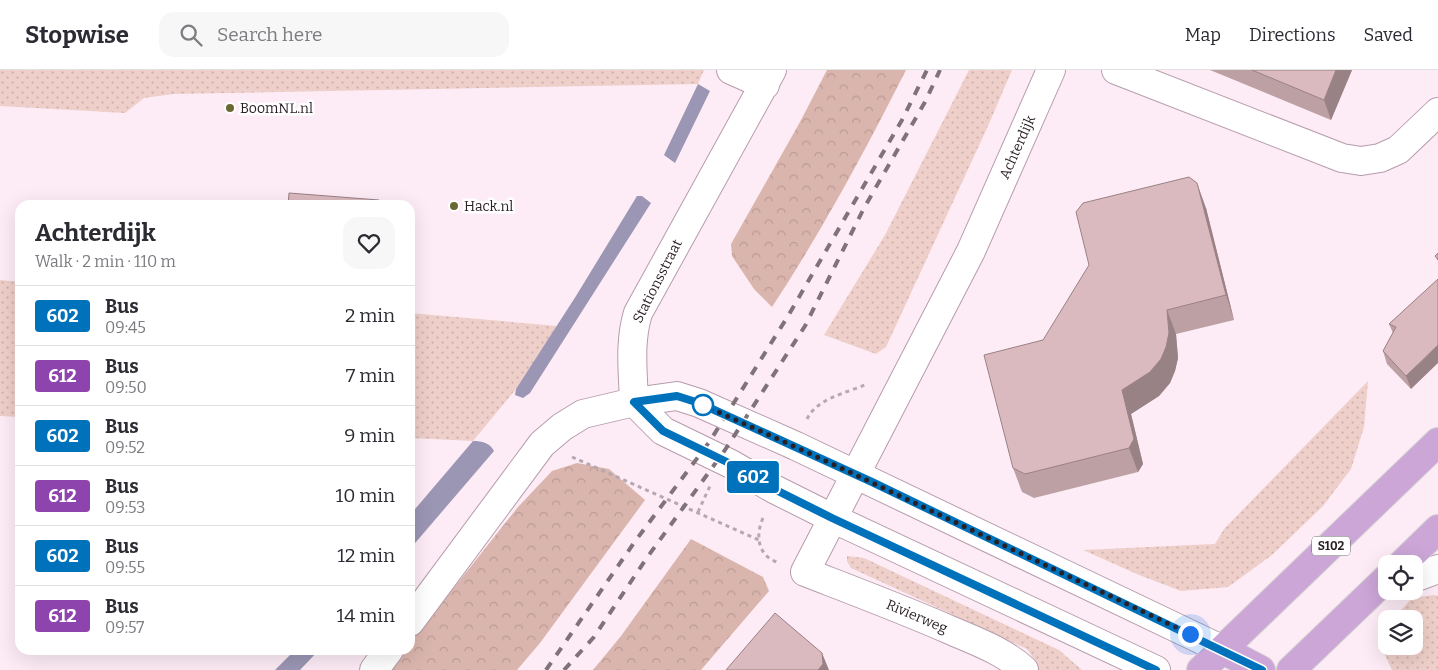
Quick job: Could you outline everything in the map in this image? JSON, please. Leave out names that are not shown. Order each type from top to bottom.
[{"type":"main road","name":"S102","points":[[1201,670],[1438,442]]},
{"type":"main road","points":[[1411,555],[1438,529]]},
{"type":"main road","points":[[1291,670],[1378,590]]},
{"type":"main road","points":[[1223,650],[1262,670]]},
{"type":"street","points":[[731,70],[768,78]]},
{"type":"street","name":"Achterdijk","points":[[805,572],[971,251],[1051,70]]},
{"type":"street","points":[[1116,70],[1342,158],[1361,161],[1380,158],[1398,150],[1438,112]]},
{"type":"street","name":"Stationsstraat","points":[[634,402],[632,348],[633,328],[638,313],[768,78]]},
{"type":"street","points":[[415,615],[542,444],[562,427],[583,414],[634,402],[677,396],[699,403],[796,446],[1223,650]]},
{"type":"street","points":[[634,402],[663,431],[731,464],[774,489],[1156,670]]},
{"type":"street","points":[[1423,575],[1438,569]]},
{"type":"street","name":"Rivierweg","points":[[805,572],[962,635],[994,650],[1024,670]]},
{"type":"street","points":[[374,670],[385,655]]},
{"type":"path","points":[[796,446],[810,413],[822,403],[867,384],[873,378]]},
{"type":"path","points":[[542,444],[759,540]]},
{"type":"path","points":[[698,512],[711,485]]},
{"type":"path","points":[[774,489],[758,528],[763,552],[769,559],[805,572]]},
{"type":"shaded area","points":[[0,70],[704,70],[698,84],[173,94],[144,98],[125,113],[0,106]]},
{"type":"shaded area","points":[[969,70],[1012,70],[886,347],[876,354],[824,335],[885,235]]},
{"type":"shaded area","points":[[698,84],[710,91],[675,163],[664,155]]},
{"type":"shaded area","points":[[637,196],[642,196],[651,203],[530,393],[523,398],[515,395],[516,389]]},
{"type":"shaded area","points":[[0,280],[15,282],[15,417],[0,416]]},
{"type":"shaded area","points":[[415,313],[557,326],[516,389],[473,441],[415,438]]},
{"type":"shaded area","points":[[1368,381],[1364,427],[1351,469],[1323,506],[1272,555],[1228,587],[1181,591],[1083,550],[1215,544],[1224,529]]},
{"type":"shaded area","points":[[473,441],[485,443],[494,451],[415,543],[415,509]]},
{"type":"shaded area","points":[[847,556],[864,558],[1059,650],[1082,670],[1038,670],[1036,662],[1027,649],[851,568],[847,561]]},
{"type":"shaded area","points":[[1423,596],[1438,596],[1438,670],[1392,670],[1385,655],[1423,655],[1423,610],[1401,610],[1410,600],[1423,600]]},
{"type":"shaded area","points":[[290,655],[314,655],[300,670],[275,670]]},
{"type":"green space","points":[[827,70],[906,70],[842,190],[772,307],[754,289],[732,256],[731,244]]},
{"type":"green space","points":[[577,463],[609,469],[645,500],[540,643],[517,670],[388,670],[400,655],[415,655],[415,637],[518,507],[552,471]]},
{"type":"green space","points":[[691,539],[763,577],[769,591],[701,670],[593,670],[621,636]]},
{"type":"building","points":[[1252,70],[1336,70],[1324,100]]},
{"type":"building","points":[[1189,177],[1197,183],[1226,295],[1167,310],[1169,333],[1161,359],[1150,372],[1122,390],[1134,439],[1129,448],[1025,474],[1013,468],[984,355],[1043,340],[1089,265],[1076,212],[1083,203]]},
{"type":"building","points":[[289,193],[379,200],[288,200]]},
{"type":"building","points":[[1438,279],[1438,345],[1406,376],[1383,351],[1396,327],[1389,324]]},
{"type":"building","points":[[775,613],[822,653],[823,664],[818,670],[726,670]]},
{"type":"railway","points":[[546,670],[636,540],[710,441],[788,316],[902,120],[927,70]]},
{"type":"railway","points":[[564,670],[594,637],[646,559],[725,450],[805,326],[864,208],[925,102],[940,70]]},
{"type":"bus line","name":"602","points":[[1156,670],[774,489],[731,464],[663,431],[634,402],[677,396],[699,403],[872,482],[1262,670]]},
{"type":"place","name":"BoomNL.nl","points":[[230,108]]},
{"type":"place","name":"Hack.nl","points":[[454,206]]},
{"type":"route","points":[[703,405],[699,403],[796,446],[1190,634]]}]
